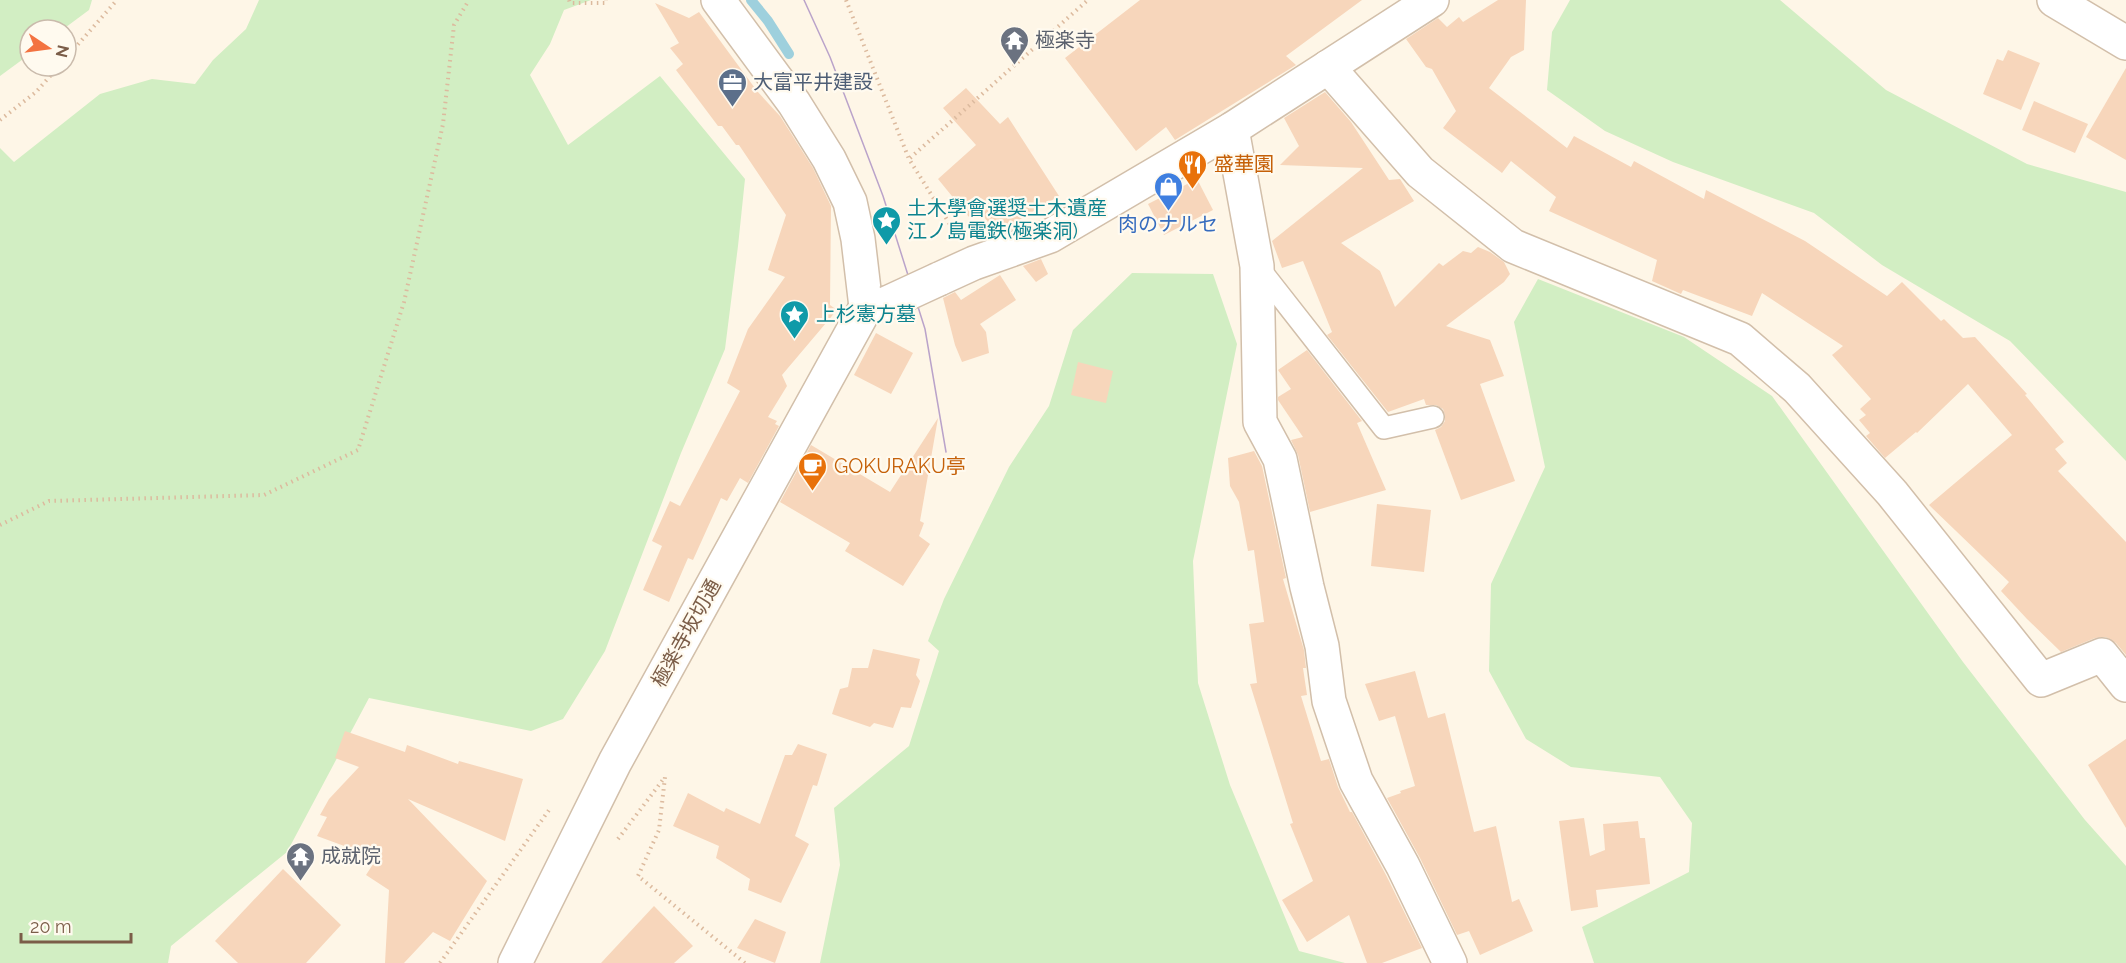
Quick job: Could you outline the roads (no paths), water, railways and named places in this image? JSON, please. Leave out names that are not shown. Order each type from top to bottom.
[{"type":"street","points":[[718,0],[794,103],[829,159],[850,202],[877,305],[974,263],[1050,236],[1232,129],[1432,0]]},
{"type":"street","points":[[2054,0],[2126,43]]},
{"type":"street","points":[[1328,67],[1420,172],[1513,246],[1740,339],[1797,388],[1892,493],[2041,680],[2102,655],[2126,685]]},
{"type":"street","points":[[1232,129],[1257,266],[1260,422],[1280,459],[1322,646],[1329,701],[1356,781],[1403,866],[1450,963]]},
{"type":"street","name":"極楽寺坂切通","points":[[515,963],[615,762],[877,305]]},
{"type":"lane","points":[[1257,266],[1384,428],[1433,417]]},
{"type":"waterway","points":[[751,0],[768,21],[789,54]]},
{"type":"tram line","points":[[804,0],[830,57],[883,196],[925,329],[946,452]]},
{"type":"place","name":"極楽寺","points":[[1014,66]]},
{"type":"place","name":"大富平井建設","points":[[732,108]]},
{"type":"place","name":"盛華園","points":[[1193,190]]},
{"type":"place","name":"肉のナルセ","points":[[1168,212]]},
{"type":"place","name":"土木學會選奨土木遺産 江ノ島電鉄(極楽洞)","points":[[886,246]]},
{"type":"place","name":"上杉憲方墓","points":[[795,340]]},
{"type":"place","name":"GOKURAKU亭","points":[[813,492]]},
{"type":"place","name":"成就院","points":[[300,882]]}]
